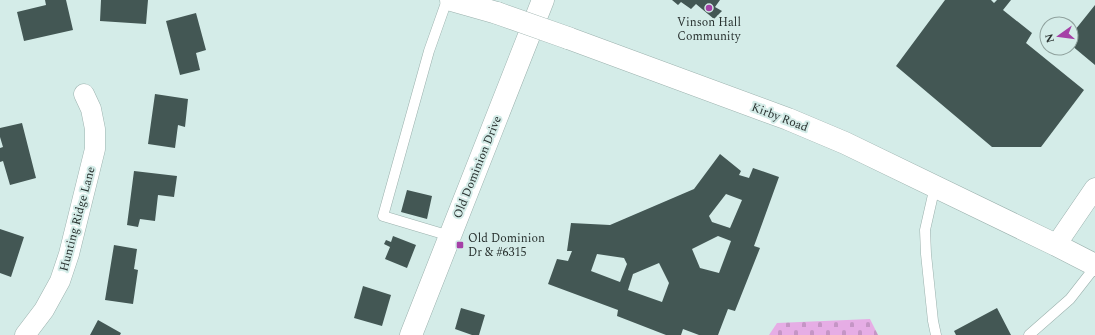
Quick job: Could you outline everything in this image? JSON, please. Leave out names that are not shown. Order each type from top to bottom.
[{"type":"main road","name":"Kirby Road","points":[[451,0],[568,38],[788,119],[845,143],[935,186],[1056,245],[1095,266]]},
{"type":"main road","name":"Old Dominion Drive","points":[[411,335],[543,0]]},
{"type":"street","name":"Hunting Ridge Lane","points":[[25,335],[44,310],[60,281],[69,254],[95,150],[95,129],[91,109],[84,94]]},
{"type":"street","points":[[1056,245],[1095,188]]},
{"type":"lane","points":[[447,0],[429,51],[383,216],[450,236]]},
{"type":"lane","points":[[935,186],[926,225],[926,254],[933,321],[936,335]]},
{"type":"lane","points":[[1029,335],[1070,299],[1095,266]]},
{"type":"green space","points":[[870,319],[878,335],[769,335],[777,323]]},
{"type":"building","points":[[45,0],[66,0],[73,30],[24,41],[17,12],[46,5]]},
{"type":"building","points":[[101,0],[148,0],[146,24],[100,21]]},
{"type":"building","name":"Vinson Hall Community","points":[[672,0],[720,0],[715,7],[722,11],[714,19],[696,4],[691,9],[681,2],[678,5]]},
{"type":"building","points":[[945,0],[991,0],[994,3],[997,0],[1011,0],[1003,10],[1032,33],[1026,43],[1039,54],[1039,56],[1042,56],[1084,90],[1041,147],[992,147],[896,66]]},
{"type":"building","points":[[1095,5],[1095,65],[1079,52],[1079,25]]},
{"type":"building","points":[[196,13],[206,50],[196,53],[200,70],[180,75],[166,21]]},
{"type":"building","points":[[155,94],[188,99],[185,127],[178,125],[175,148],[148,144]]},
{"type":"building","points":[[22,123],[36,178],[10,185],[3,161],[0,162],[0,148],[3,147],[0,137],[0,128]]},
{"type":"building","points":[[720,154],[741,171],[739,175],[749,178],[753,168],[779,177],[754,246],[760,248],[735,311],[728,309],[718,335],[699,335],[683,329],[681,335],[666,335],[617,316],[618,310],[548,284],[557,259],[568,261],[572,251],[567,251],[571,223],[610,225],[694,189]],"holes":[[[726,194],[742,200],[730,228],[712,222],[709,216]],[[718,236],[731,241],[719,273],[700,268],[692,249]],[[597,254],[624,258],[627,264],[620,282],[591,271]],[[659,263],[669,283],[662,302],[628,290],[633,274]]]},
{"type":"building","points":[[134,171],[177,176],[174,197],[158,195],[155,221],[140,219],[138,227],[127,225]]},
{"type":"building","points":[[407,190],[432,196],[427,219],[401,212]]},
{"type":"building","points":[[0,229],[24,237],[11,277],[0,273]]},
{"type":"building","points":[[393,236],[416,245],[407,268],[385,259],[390,247],[384,244],[386,240],[391,242]]},
{"type":"building","points":[[114,245],[137,249],[134,269],[138,270],[133,304],[105,300]]},
{"type":"building","points":[[363,286],[391,295],[382,326],[354,318]]},
{"type":"building","points":[[461,308],[485,315],[479,335],[472,335],[455,329]]},
{"type":"building","points":[[997,308],[1011,335],[956,335],[954,331]]},
{"type":"building","points":[[98,320],[121,333],[120,335],[90,335]]},
{"type":"place","name":"Vinson Hall Community","points":[[709,8]]},
{"type":"place","name":"Old Dominion Dr & #6315","points":[[460,245]]}]
